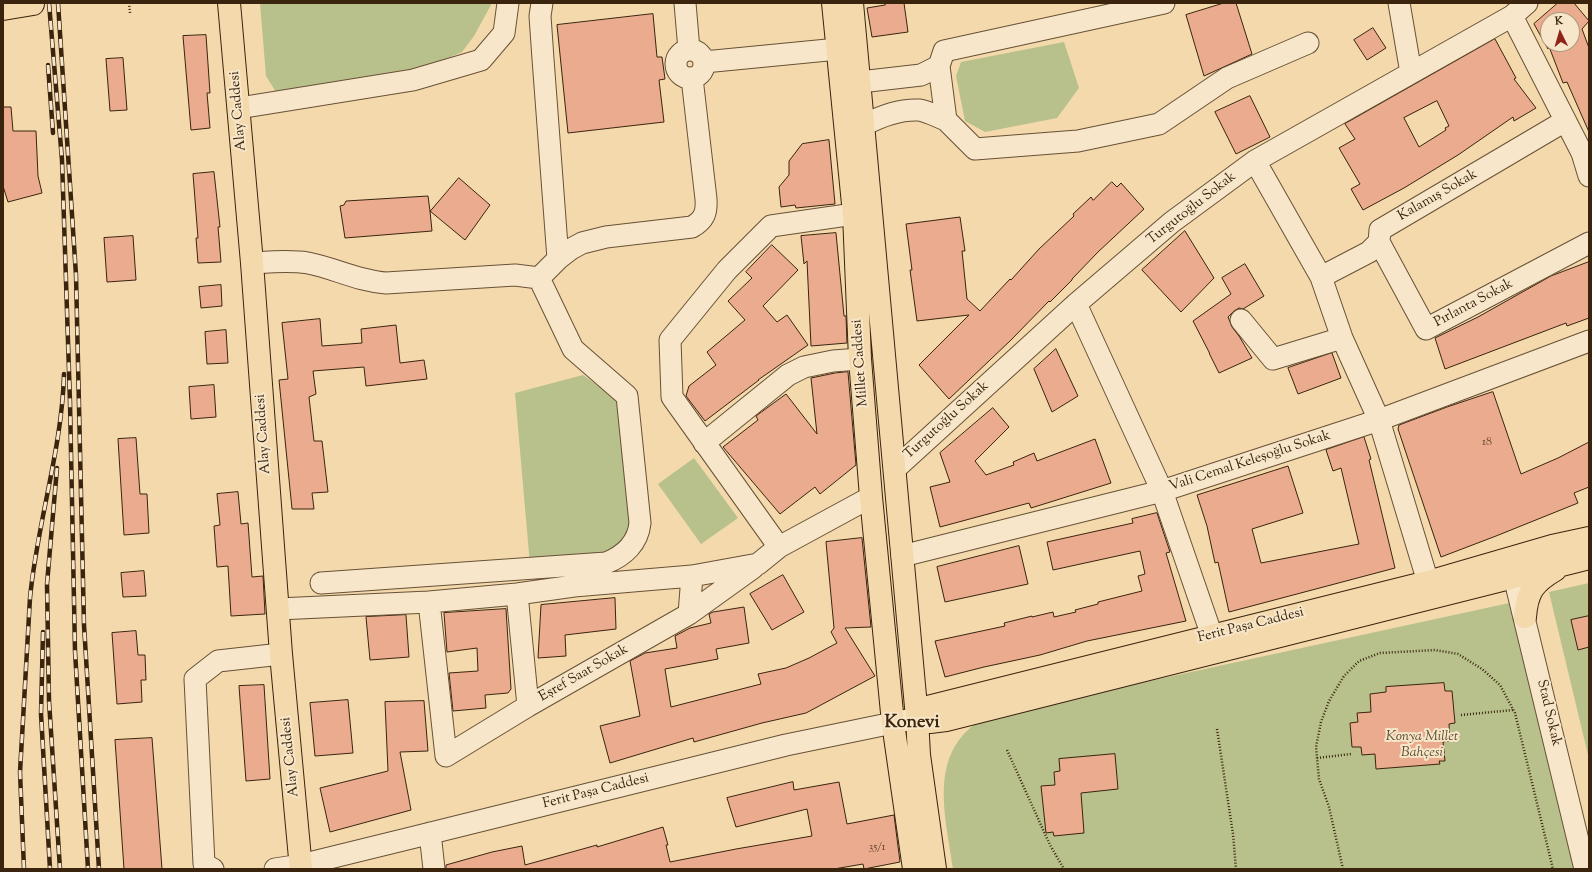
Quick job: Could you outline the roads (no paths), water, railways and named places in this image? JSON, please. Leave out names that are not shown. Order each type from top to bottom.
[{"type":"main road","name":"Alay Caddesi","points":[[229,3],[252,263],[278,609],[280,654],[301,867]]},
{"type":"main road","name":"Millet Caddesi","points":[[833,3],[854,214],[860,359],[871,496],[893,723],[914,869]]},
{"type":"main road","name":"Millet Caddesi","points":[[852,3],[895,469],[919,755],[935,869]]},
{"type":"main road","points":[[3,10],[33,4]]},
{"type":"main road","name":"Ferit Paşa Caddesi","points":[[1589,538],[1552,546],[1512,567],[946,720],[930,722],[917,718],[928,707],[1428,582],[1512,567],[1567,563],[1589,558]]},
{"type":"main road","points":[[1525,617],[1526,606],[1531,589],[1544,577],[1567,563]]},
{"type":"street","points":[[239,108],[413,80],[481,60],[504,33],[508,3]]},
{"type":"street","points":[[542,3],[540,16],[542,51],[558,258]]},
{"type":"street","points":[[539,278],[558,258],[571,249],[594,239],[692,227],[699,223],[704,216],[706,199],[695,63],[685,3]]},
{"type":"street","points":[[946,120],[939,66],[944,51],[1164,3]]},
{"type":"street","points":[[1399,3],[1411,73]]},
{"type":"street","points":[[1519,9],[1565,121],[1582,153],[1589,176]]},
{"type":"street","name":"Turgutoğlu Sokak","points":[[895,469],[1076,304],[1172,222],[1255,161],[1411,73],[1519,9]]},
{"type":"street","points":[[864,125],[880,116],[920,110],[946,120],[975,149],[1078,140],[1159,124],[1227,78],[1308,42]]},
{"type":"street","points":[[695,63],[838,49]]},
{"type":"street","points":[[860,82],[921,75],[939,66]]},
{"type":"street","name":"Kalamış Sokak","points":[[1321,277],[1369,252],[1379,242],[1380,230],[1565,121]]},
{"type":"street","points":[[1255,161],[1321,277],[1342,338],[1379,420],[1428,582]]},
{"type":"street","points":[[779,547],[672,397],[670,340],[727,270],[771,226],[854,214]]},
{"type":"street","name":"Pırlanta Sokak","points":[[1379,242],[1426,329],[1589,243]]},
{"type":"street","points":[[252,263],[289,261],[308,263],[358,279],[386,283],[515,275],[539,278]]},
{"type":"street","points":[[321,583],[606,563],[618,558],[634,542],[639,533],[640,523],[627,396],[573,349],[539,278]]},
{"type":"street","points":[[1076,304],[1162,491],[1212,636]]},
{"type":"street","points":[[1241,320],[1273,359],[1342,338]]},
{"type":"street","name":"Vali Cemal Keleşoğlu Sokak","points":[[902,556],[1162,491],[1379,420],[1589,341]]},
{"type":"street","points":[[704,443],[788,375],[804,367],[833,361],[860,359]]},
{"type":"street","name":"Eşref Saat Sokak","points":[[429,602],[446,756],[528,706],[689,614],[779,547],[871,496]]},
{"type":"street","points":[[278,609],[429,602],[517,594],[574,586],[692,576],[758,564]]},
{"type":"street","name":"Stad Sokak","points":[[1512,567],[1585,869]]},
{"type":"street","points":[[689,614],[692,576]]},
{"type":"street","points":[[517,594],[528,706]]},
{"type":"street","points":[[213,869],[204,864],[195,679],[218,661],[280,654]]},
{"type":"street","name":"Ferit Paşa Caddesi","points":[[275,869],[301,867],[430,833],[786,745],[917,718]]},
{"type":"street","points":[[430,833],[434,869]]},
{"type":"railway","points":[[49,3],[62,160],[70,402],[75,651],[88,869]]},
{"type":"railway","points":[[58,3],[76,275],[84,625],[99,869]]},
{"type":"railway","points":[[48,65],[53,133]]},
{"type":"railway","points":[[24,869],[20,772],[30,598],[33,570],[59,431],[64,374]]},
{"type":"railway","points":[[57,468],[47,584],[49,701],[60,869]]},
{"type":"railway","points":[[43,632],[41,714],[50,869]]},
{"type":"district","name":"Konevi","points":[[912,724]]},
{"type":"park label","name":"Konya Millet Bahçesi","points":[[1422,746]]}]
